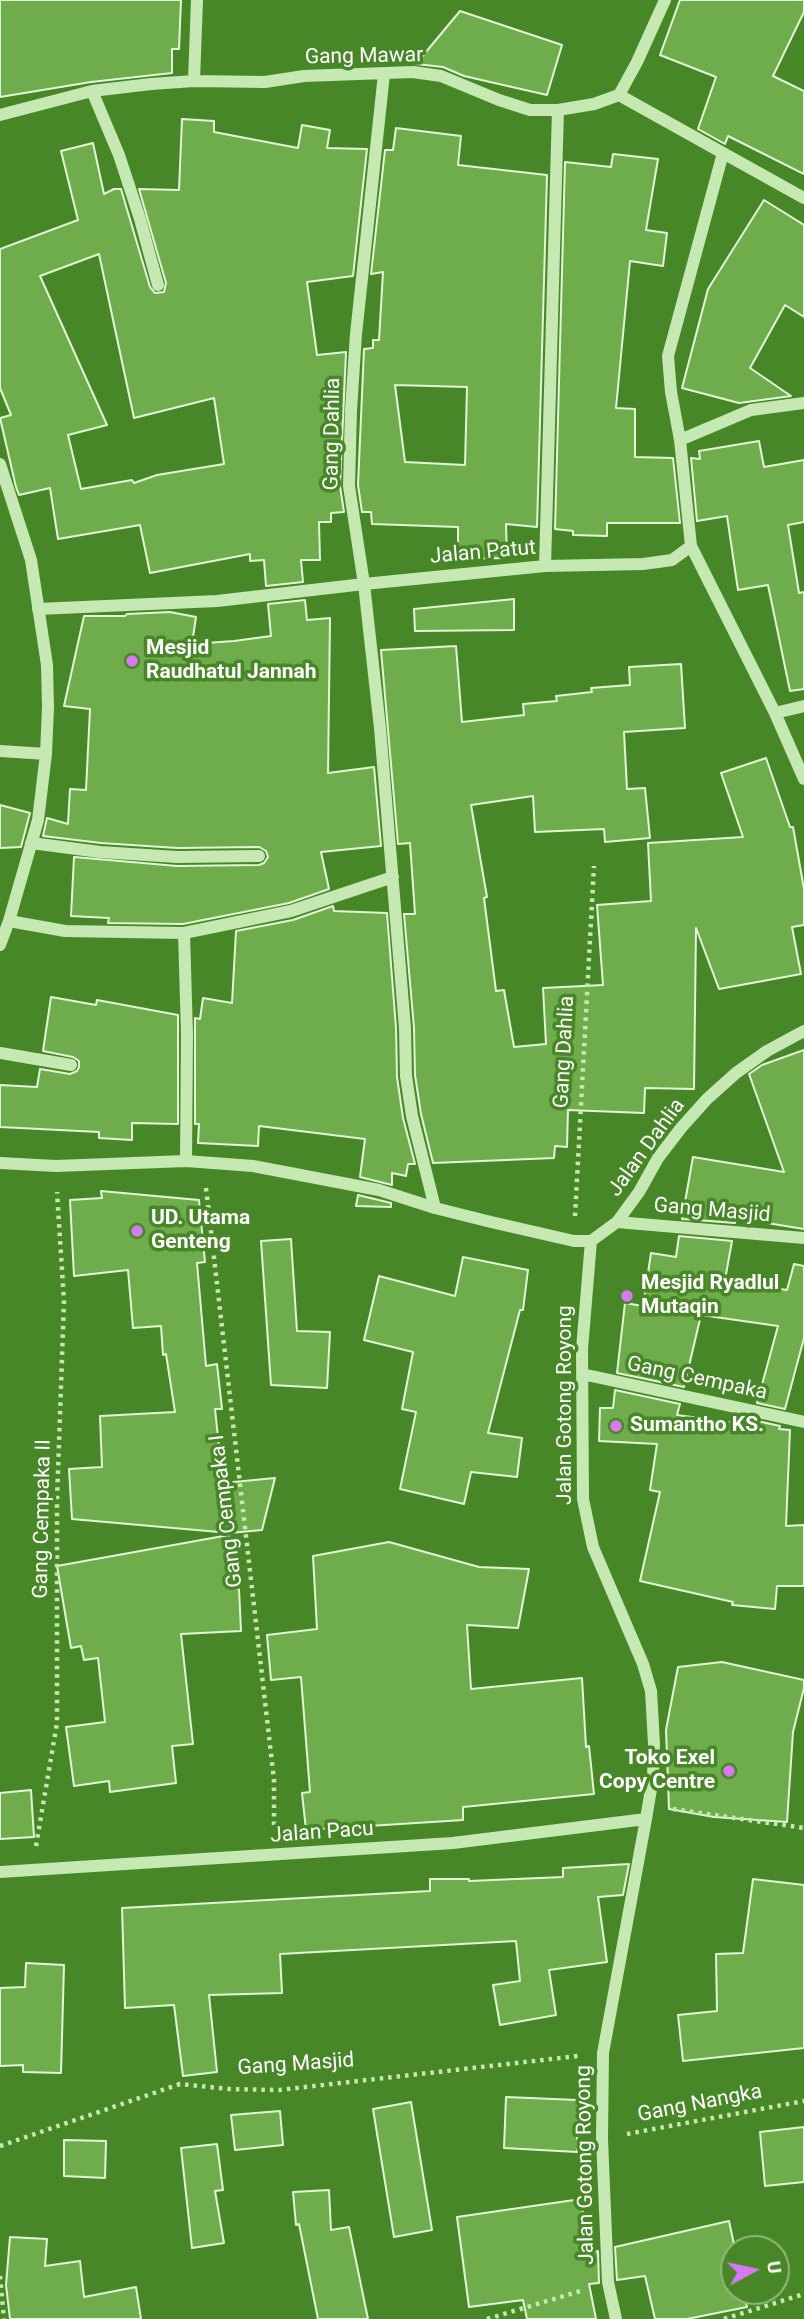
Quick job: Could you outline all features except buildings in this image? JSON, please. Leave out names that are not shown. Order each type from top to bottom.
[{"type":"street","points":[[194,80],[197,0]]},
{"type":"street","points":[[665,0],[638,62],[619,95],[804,198]]},
{"type":"street","name":"Gang Mawar","points":[[0,114],[92,90],[194,80],[265,82],[304,76],[413,72],[441,76],[530,110],[558,110],[594,104],[619,95]]},
{"type":"street","name":"Gang Dahlia","points":[[384,74],[351,410],[349,486],[364,584],[380,728],[405,1028],[406,1076],[412,1116],[435,1208]]},
{"type":"street","points":[[92,90],[132,193],[158,285]]},
{"type":"street","points":[[545,566],[558,110]]},
{"type":"street","points":[[723,153],[668,356],[671,392],[679,422],[691,546],[775,713],[804,779]]},
{"type":"street","points":[[680,440],[751,410],[804,403]]},
{"type":"street","points":[[0,464],[6,494],[32,560],[47,665],[48,707],[46,754],[38,820],[0,945]]},
{"type":"street","name":"Jalan Patut","points":[[38,609],[94,604],[218,601],[545,566],[643,564],[672,560],[691,546]]},
{"type":"street","points":[[775,713],[804,706]]},
{"type":"street","points":[[0,751],[46,754]]},
{"type":"street","points":[[31,843],[100,852],[177,857],[259,856]]},
{"type":"street","points":[[9,921],[65,932],[184,933],[291,911],[393,877]]},
{"type":"street","points":[[184,933],[187,1034],[186,1161]]},
{"type":"street","name":"Jalan Dahlia","points":[[592,1241],[617,1222],[639,1192],[658,1158],[707,1099],[736,1073],[767,1051],[804,1031]]},
{"type":"street","points":[[0,1053],[72,1065]]},
{"type":"street","points":[[0,1163],[56,1166],[186,1161],[253,1166],[379,1190],[435,1208],[574,1241],[592,1241]]},
{"type":"street","name":"Gang Masjid","points":[[617,1222],[804,1238]]},
{"type":"street","name":"Jalan Gotong Royong","points":[[592,1241],[582,1374],[581,1466],[587,1522],[593,1547],[643,1664],[651,1691],[654,1744],[647,1812],[603,2053],[608,2282],[616,2319]]},
{"type":"street","name":"Gang Cempaka","points":[[582,1374],[804,1422]]},
{"type":"street","name":"Jalan Pacu","points":[[0,1872],[453,1843],[647,1812]]},
{"type":"path","name":"Gang Dahlia","points":[[574,1241],[594,866]]},
{"type":"path","name":"Gang Cempaka I","points":[[203,1163],[274,1780],[273,1856]]},
{"type":"path","name":"Gang Cempaka II","points":[[32,1870],[57,1723],[57,1500],[64,1301],[56,1166]]},
{"type":"path","points":[[647,1812],[804,1828]]},
{"type":"path","name":"Gang Masjid","points":[[0,2146],[180,2084],[279,2090],[603,2053]]},
{"type":"path","name":"Gang Nangka","points":[[603,2139],[804,2101]]},
{"type":"path","points":[[0,2276],[4,2319]]},
{"type":"path","points":[[487,2319],[608,2282]]},
{"type":"path","points":[[724,2319],[804,2294]]},
{"type":"place","name":"Mesjid Raudhatul Jannah","points":[[132,661]]},
{"type":"place","name":"UD. Utama Genteng","points":[[137,1231]]},
{"type":"place","name":"Mesjid Ryadlul Mutaqin","points":[[627,1296]]},
{"type":"place","name":"Sumantho KS.","points":[[616,1426]]},
{"type":"place","name":"Toko Exel Copy Centre","points":[[729,1771]]}]
